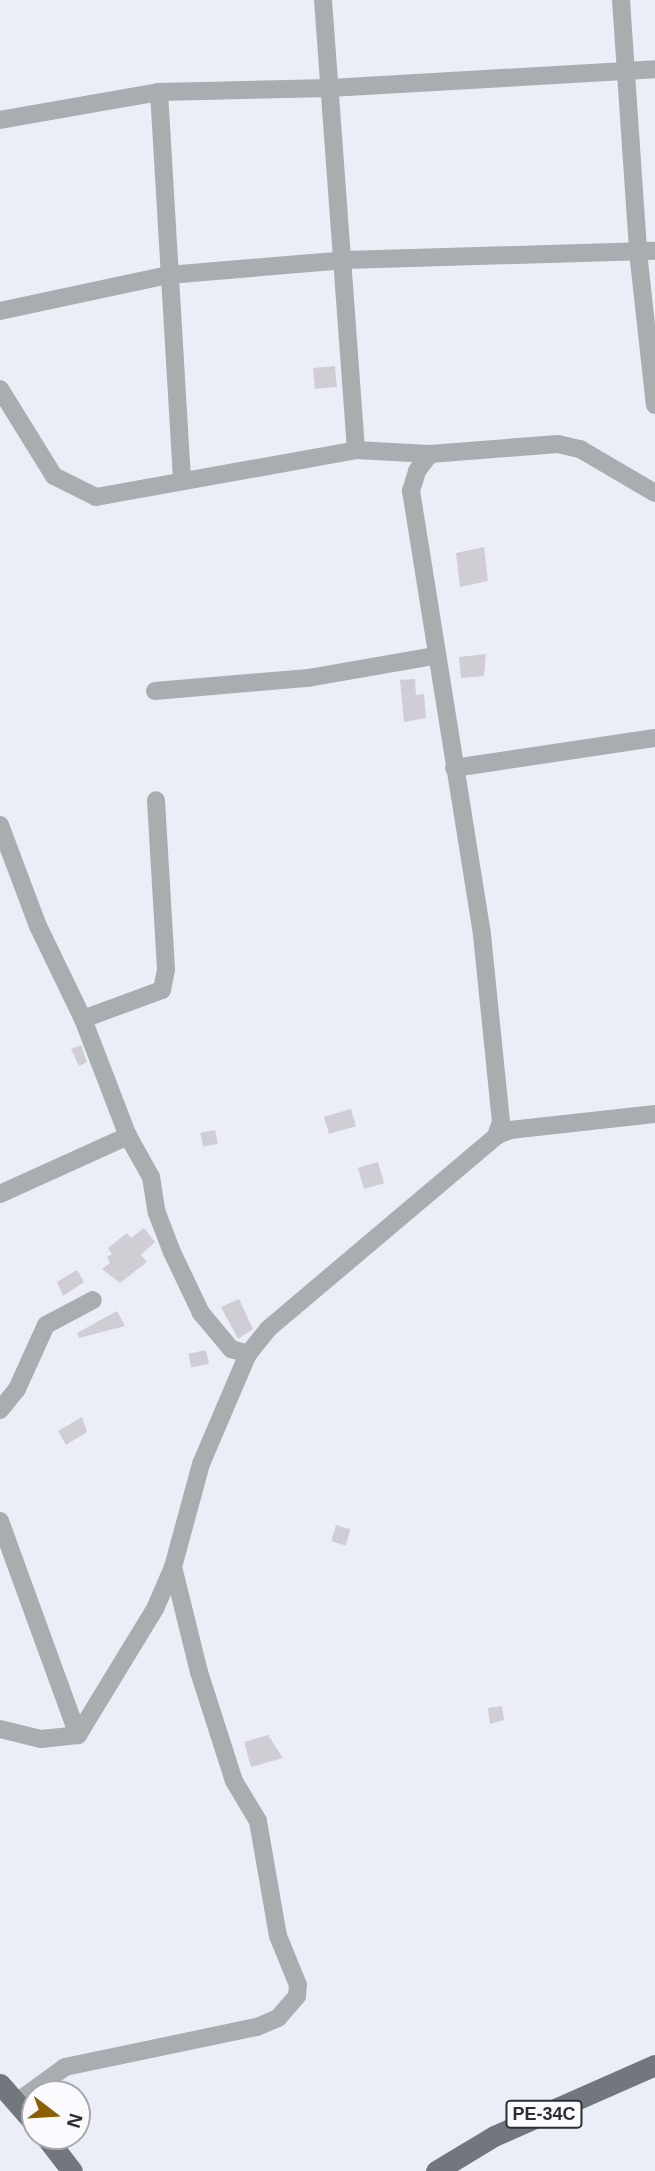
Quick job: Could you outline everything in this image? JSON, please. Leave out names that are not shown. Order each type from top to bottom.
[{"type":"main road","name":"PE-34C","points":[[436,2171],[494,2136],[655,2065]]},
{"type":"main road","points":[[0,2084],[21,2107]]},
{"type":"main road","points":[[56,2150],[72,2171]]},
{"type":"street","points":[[323,0],[345,261],[356,450]]},
{"type":"street","points":[[621,0],[626,71],[647,251],[655,405]]},
{"type":"street","points":[[0,120],[159,92],[330,88],[655,69]]},
{"type":"street","points":[[159,92],[168,275],[183,479]]},
{"type":"street","points":[[0,311],[168,275],[345,261],[647,251]]},
{"type":"street","points":[[0,389],[54,476],[71,488],[96,497],[183,479],[356,450],[430,454],[558,444],[580,449],[655,493]]},
{"type":"street","points":[[430,454],[411,491],[434,656],[482,934],[501,1101],[496,1136]]},
{"type":"street","points":[[155,691],[308,678],[434,656]]},
{"type":"street","points":[[454,768],[655,738]]},
{"type":"street","points":[[83,1019],[162,990],[166,969],[156,800]]},
{"type":"street","points":[[0,825],[38,926],[83,1019],[128,1136],[150,1177],[157,1213],[201,1313],[231,1349],[248,1354]]},
{"type":"street","points":[[78,1735],[134,1648],[173,1567],[201,1464],[248,1354],[268,1329],[496,1136],[510,1130],[655,1114]]},
{"type":"street","points":[[0,1194],[128,1136]]},
{"type":"street","points":[[0,1410],[17,1389],[46,1325],[93,1300]]},
{"type":"street","points":[[0,1521],[78,1735]]},
{"type":"street","points":[[17,2102],[65,2067],[257,2027],[278,2018],[297,1996],[298,1985],[278,1936],[258,1821],[234,1782],[199,1672],[173,1567]]},
{"type":"street","points":[[0,1729],[41,1739],[78,1735]]},
{"type":"building","points":[[335,366],[337,387],[315,389],[313,368]]},
{"type":"building","points":[[484,547],[488,581],[460,587],[456,553]]},
{"type":"building","points":[[486,654],[484,676],[461,678],[459,657]]},
{"type":"building","points":[[415,679],[416,695],[424,694],[426,718],[404,722],[400,680]]},
{"type":"building","points":[[81,1045],[87,1062],[79,1066],[71,1049]]},
{"type":"building","points":[[351,1109],[356,1126],[329,1134],[324,1117]]},
{"type":"building","points":[[215,1130],[218,1144],[203,1147],[200,1133]]},
{"type":"building","points":[[378,1162],[384,1183],[364,1189],[358,1168]]},
{"type":"building","points":[[144,1228],[155,1242],[141,1255],[147,1262],[120,1283],[102,1269],[110,1263],[107,1257],[112,1254],[108,1248],[127,1233],[131,1238]]},
{"type":"building","points":[[77,1270],[84,1282],[63,1296],[57,1282]]},
{"type":"building","points":[[239,1299],[253,1329],[238,1339],[221,1307]]},
{"type":"building","points":[[117,1311],[125,1326],[79,1338],[77,1333]]},
{"type":"building","points":[[206,1350],[209,1364],[191,1367],[188,1354]]},
{"type":"building","points":[[82,1417],[87,1432],[66,1445],[58,1431]]},
{"type":"building","points":[[336,1525],[350,1529],[346,1545],[331,1541]]},
{"type":"building","points":[[502,1706],[504,1720],[490,1724],[488,1708]]},
{"type":"building","points":[[268,1735],[283,1758],[251,1767],[244,1742]]}]
